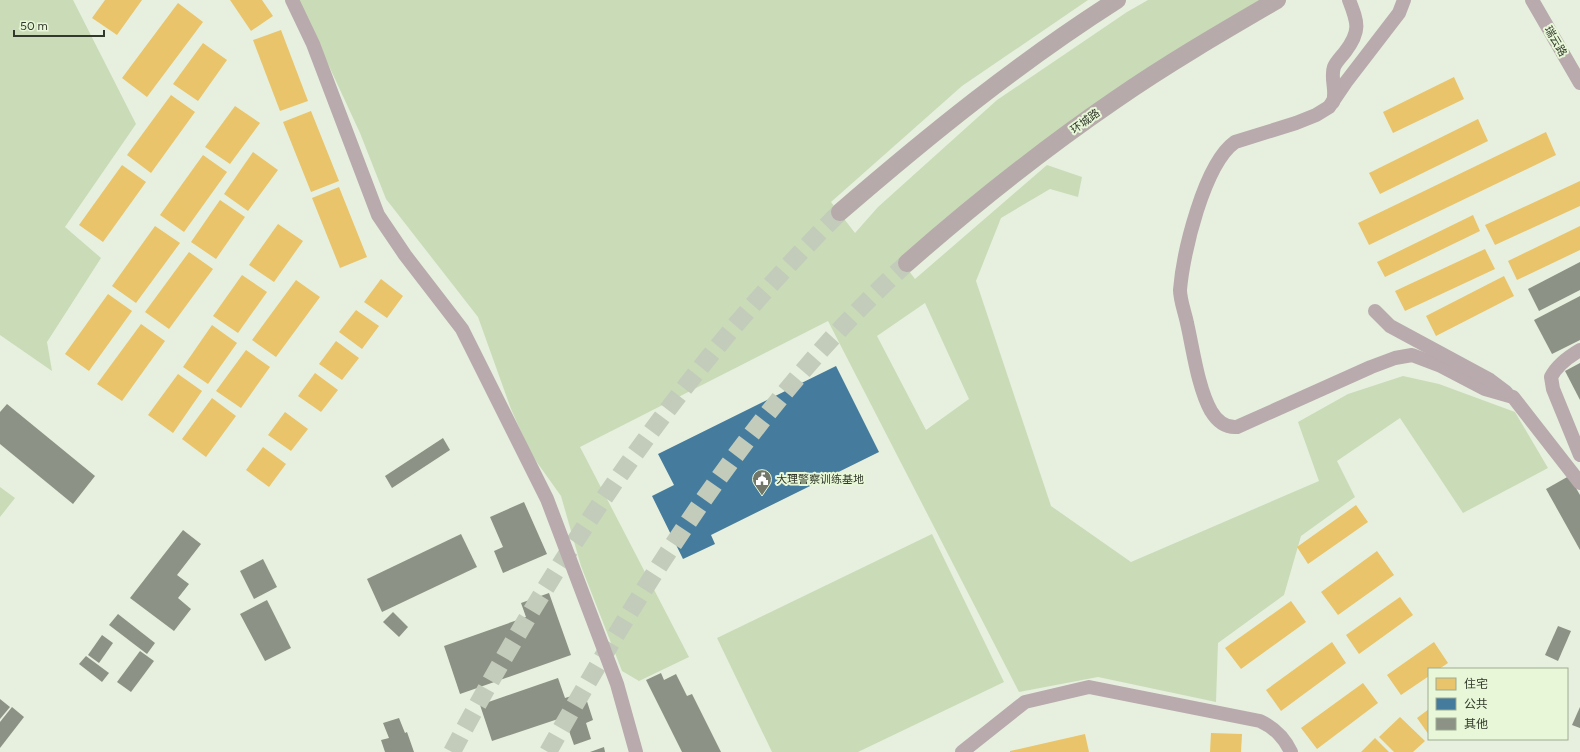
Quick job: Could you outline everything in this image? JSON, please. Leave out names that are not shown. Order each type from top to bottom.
[{"type":"main road","points":[[840,212],[912,150],[982,94],[1117,0]]},
{"type":"main road","name":"环城路","points":[[907,263],[997,188],[1077,126],[1188,52],[1277,0]]},
{"type":"street","points":[[292,0],[313,44],[378,215],[405,255],[462,329],[547,500],[617,684],[636,752]]},
{"type":"street","points":[[1333,102],[1335,89],[1333,77],[1334,68],[1350,46],[1357,32],[1357,22],[1349,0]]},
{"type":"street","points":[[1404,0],[1399,13],[1328,107],[1316,115],[1296,124],[1235,142],[1229,146],[1221,156],[1203,191],[1193,222],[1184,261],[1180,292],[1200,380],[1211,412],[1223,425],[1232,428],[1371,367],[1395,358],[1412,355],[1441,366],[1485,389],[1513,397]]},
{"type":"street","name":"瑞云路","points":[[1532,0],[1580,83]]},
{"type":"street","points":[[1375,311],[1390,326],[1490,380],[1513,397],[1580,483]]},
{"type":"street","points":[[1580,350],[1559,364],[1551,377],[1553,389],[1580,455]]},
{"type":"street","points":[[962,752],[1025,702],[1089,686],[1260,721],[1270,726],[1283,737],[1291,752]]},
{"type":"green space","points":[[0,0],[73,0],[136,124],[65,227],[101,258],[47,342],[52,371],[0,335]]},
{"type":"green space","points":[[296,0],[1088,0],[962,86],[831,202],[855,233],[878,207],[997,100],[1127,12],[1148,0],[1269,0],[900,259],[915,279],[1047,165],[1082,177],[1078,197],[1050,189],[1001,218],[976,281],[1051,506],[1131,562],[1319,481],[1298,422],[1348,394],[1403,376],[1439,384],[1515,412],[1548,468],[1463,513],[1400,418],[1337,461],[1355,497],[1301,536],[1284,595],[1218,643],[1216,702],[1098,677],[1019,692],[828,321],[580,447],[689,657],[639,681],[622,671],[581,566],[561,496],[531,454],[511,409],[478,317],[386,199],[360,133]],"holes":[[[925,303],[969,399],[926,430],[877,336]]]},
{"type":"green space","points":[[0,487],[15,498],[0,517]]},
{"type":"green space","points":[[932,534],[1004,682],[858,752],[772,752],[717,638]]},
{"type":"building: 住宅","points":[[105,0],[142,0],[117,35],[92,18]]},
{"type":"building: 住宅","points":[[230,0],[262,0],[273,16],[251,31]]},
{"type":"building: 住宅","points":[[178,3],[203,22],[147,97],[122,78]]},
{"type":"building: 住宅","points":[[281,30],[308,101],[280,111],[253,40]]},
{"type":"building: 住宅","points":[[203,43],[227,60],[198,101],[173,84]]},
{"type":"building: 住宅","points":[[1454,77],[1464,99],[1393,133],[1383,112]]},
{"type":"building: 住宅","points":[[171,95],[195,112],[151,173],[127,155]]},
{"type":"building: 住宅","points":[[235,106],[260,123],[230,164],[205,147]]},
{"type":"building: 住宅","points":[[311,111],[339,181],[311,192],[283,122]]},
{"type":"building: 住宅","points":[[1478,119],[1488,141],[1380,194],[1369,173]]},
{"type":"building: 住宅","points":[[1546,132],[1556,155],[1369,245],[1358,223]]},
{"type":"building: 住宅","points":[[253,152],[278,170],[248,211],[224,194]]},
{"type":"building: 住宅","points":[[203,155],[227,172],[184,232],[160,215]]},
{"type":"building: 住宅","points":[[122,165],[146,182],[103,242],[79,225]]},
{"type":"building: 住宅","points":[[1580,181],[1580,206],[1495,245],[1485,225]]},
{"type":"building: 住宅","points":[[339,187],[367,257],[340,268],[312,198]]},
{"type":"building: 住宅","points":[[220,200],[245,217],[216,259],[191,242]]},
{"type":"building: 住宅","points":[[1473,215],[1480,231],[1385,277],[1377,262]]},
{"type":"building: 住宅","points":[[278,224],[303,241],[274,282],[249,265]]},
{"type":"building: 住宅","points":[[155,226],[180,243],[136,303],[112,286]]},
{"type":"building: 住宅","points":[[1580,226],[1580,250],[1517,280],[1508,261]]},
{"type":"building: 住宅","points":[[1485,249],[1495,269],[1405,311],[1395,291]]},
{"type":"building: 住宅","points":[[189,252],[213,269],[169,329],[145,312]]},
{"type":"building: 住宅","points":[[242,275],[267,292],[238,333],[213,316]]},
{"type":"building: 住宅","points":[[1504,276],[1514,296],[1436,336],[1426,316]]},
{"type":"building: 住宅","points":[[381,279],[403,296],[387,318],[364,302]]},
{"type":"building: 住宅","points":[[296,280],[320,297],[276,357],[252,340]]},
{"type":"building: 住宅","points":[[108,294],[132,311],[89,371],[65,354]]},
{"type":"building: 住宅","points":[[356,310],[379,326],[362,349],[339,332]]},
{"type":"building: 住宅","points":[[141,324],[165,341],[122,401],[97,384]]},
{"type":"building: 住宅","points":[[212,325],[237,343],[208,384],[183,367]]},
{"type":"building: 住宅","points":[[336,341],[359,358],[342,380],[319,364]]},
{"type":"building: 住宅","points":[[246,350],[270,367],[241,408],[216,391]]},
{"type":"building: 住宅","points":[[315,373],[338,390],[321,412],[298,396]]},
{"type":"building: 住宅","points":[[178,374],[202,391],[173,433],[148,415]]},
{"type":"building: 住宅","points":[[212,398],[236,416],[206,457],[182,439]]},
{"type":"building: 住宅","points":[[285,412],[308,429],[291,451],[268,435]]},
{"type":"building: 住宅","points":[[263,447],[286,464],[269,487],[246,470]]},
{"type":"building: 住宅","points":[[1356,505],[1368,522],[1308,564],[1297,547]]},
{"type":"building: 住宅","points":[[1377,551],[1394,575],[1338,615],[1321,592]]},
{"type":"building: 住宅","points":[[1400,597],[1413,615],[1359,654],[1346,635]]},
{"type":"building: 住宅","points":[[1291,601],[1306,622],[1241,669],[1225,648]]},
{"type":"building: 住宅","points":[[1332,642],[1346,663],[1281,711],[1266,690]]},
{"type":"building: 住宅","points":[[1434,642],[1448,663],[1440,668],[1428,668],[1428,677],[1401,695],[1387,675]]},
{"type":"building: 住宅","points":[[1363,683],[1378,703],[1317,749],[1301,728]]},
{"type":"building: 住宅","points":[[1428,710],[1428,734],[1417,718]]},
{"type":"building: 住宅","points":[[1400,717],[1425,741],[1413,752],[1394,752],[1379,737]]},
{"type":"building: 住宅","points":[[1211,733],[1242,734],[1241,752],[1210,752]]},
{"type":"building: 住宅","points":[[1085,734],[1089,752],[1010,752],[1010,751]]},
{"type":"building: 住宅","points":[[1375,738],[1389,752],[1361,752]]},
{"type":"building: 公共","points":[[836,366],[879,452],[711,535],[715,544],[683,559],[652,496],[674,485],[658,454]]},
{"type":"building: 其他","points":[[1580,262],[1580,290],[1539,311],[1528,289]]},
{"type":"building: 其他","points":[[1580,296],[1580,340],[1552,354],[1534,320]]},
{"type":"building: 其他","points":[[1580,363],[1580,400],[1565,371]]},
{"type":"building: 其他","points":[[7,404],[95,476],[73,504],[0,444],[0,412]]},
{"type":"building: 其他","points":[[443,438],[450,450],[392,488],[385,476]]},
{"type":"building: 其他","points":[[1569,476],[1580,495],[1580,550],[1546,489]]},
{"type":"building: 其他","points":[[524,502],[547,554],[503,573],[494,551],[503,547],[490,517]]},
{"type":"building: 其他","points":[[183,530],[201,544],[177,575],[189,584],[178,598],[191,609],[174,631],[130,598]]},
{"type":"building: 其他","points":[[461,534],[477,567],[382,612],[367,579]]},
{"type":"building: 其他","points":[[263,559],[277,587],[254,599],[240,571]]},
{"type":"building: 其他","points":[[549,593],[571,655],[460,694],[444,646],[526,617],[521,603]]},
{"type":"building: 其他","points":[[267,600],[291,648],[265,661],[240,614]]},
{"type":"building: 其他","points":[[393,612],[408,627],[399,637],[383,622]]},
{"type":"building: 其他","points":[[118,614],[155,643],[147,654],[109,625]]},
{"type":"building: 其他","points":[[1558,626],[1571,631],[1558,661],[1545,655]]},
{"type":"building: 其他","points":[[102,635],[113,643],[99,663],[88,655]]},
{"type":"building: 其他","points":[[140,651],[154,661],[131,692],[117,682]]},
{"type":"building: 其他","points":[[86,656],[109,673],[102,682],[79,664]]},
{"type":"building: 其他","points":[[661,673],[664,680],[676,674],[687,696],[692,694],[721,752],[682,752],[646,680]]},
{"type":"building: 其他","points":[[558,678],[565,698],[584,692],[593,720],[586,723],[591,739],[574,745],[564,717],[492,741],[480,705]]},
{"type":"building: 其他","points":[[0,699],[10,707],[0,719]]},
{"type":"building: 其他","points":[[12,707],[24,717],[0,748],[0,722]]},
{"type":"building: 其他","points":[[1580,707],[1580,728],[1572,725]]},
{"type":"building: 其他","points":[[399,718],[405,733],[407,732],[414,752],[385,752],[381,740],[389,738],[383,723]]},
{"type":"building: 其他","points":[[604,747],[605,752],[590,752]]},
{"type":"tunnel","points":[[452,752],[534,607],[625,467],[675,400],[727,335],[782,272],[840,212]]},
{"type":"tunnel","points":[[548,752],[625,621],[708,493],[802,372],[853,316],[907,263]]},
{"type":"place","name":"大理警察训练基地","points":[[762,496]]}]
